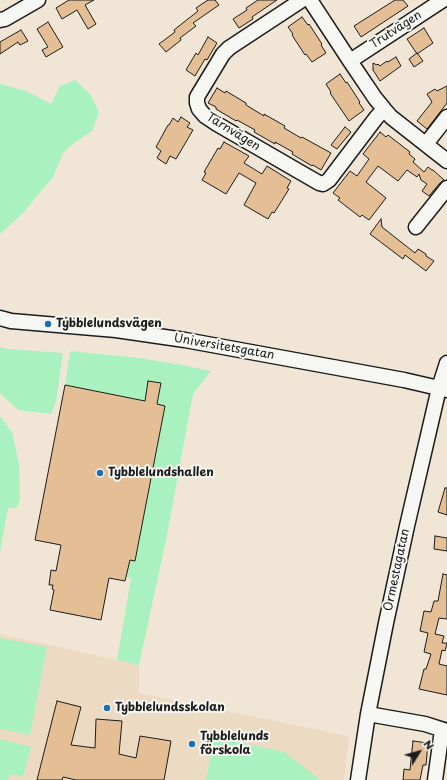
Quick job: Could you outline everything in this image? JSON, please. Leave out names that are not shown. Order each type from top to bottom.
[{"type":"street","points":[[0,20],[5,19],[38,0]]},
{"type":"street","name":"Tärnvägen","points":[[302,0],[228,48],[197,97],[196,103],[199,109],[205,116],[217,124],[323,184],[329,180],[376,118],[384,110]]},
{"type":"street","points":[[310,0],[384,110],[447,161]]},
{"type":"street","name":"Trutvägen","points":[[350,61],[443,0]]},
{"type":"street","points":[[426,144],[447,117]]},
{"type":"street","points":[[416,228],[447,188]]},
{"type":"street","name":"Universitetsgatan","points":[[0,318],[11,321],[116,330],[185,340],[404,380],[443,389]]},
{"type":"street","name":"Ormestagatan","points":[[358,780],[368,714],[407,526],[443,389],[447,363]]},
{"type":"street","points":[[368,714],[425,724],[445,731],[435,780]]},
{"type":"shaded area","name":"Tybblelundsskolan","points":[[0,634],[139,665],[139,693],[349,736],[344,780],[0,780]]},
{"type":"green space","points":[[75,80],[90,94],[99,112],[92,131],[74,143],[63,153],[53,177],[23,213],[0,234],[0,84],[26,91],[51,104],[60,86]]},
{"type":"green space","points":[[0,347],[8,349],[63,353],[56,401],[51,414],[18,410],[0,393]]},
{"type":"green space","points":[[70,351],[139,358],[211,371],[193,394],[167,535],[139,665],[117,660],[131,578],[126,577],[130,560],[135,561],[165,406],[157,404],[161,384],[149,381],[145,401],[65,385]]},
{"type":"green space","points":[[0,416],[12,432],[19,464],[20,500],[16,508],[8,508],[0,552]]},
{"type":"green space","points":[[0,638],[47,647],[30,735],[0,729]]},
{"type":"green space","points":[[214,737],[284,752],[320,780],[206,780]]},
{"type":"green space","points":[[0,739],[31,747],[23,777],[14,774],[7,780],[0,780]]},
{"type":"building","points":[[69,0],[94,0],[85,5],[96,24],[88,29],[77,10],[62,19],[56,8]]},
{"type":"building","points":[[208,0],[215,0],[219,5],[193,23],[196,26],[180,38],[181,40],[166,52],[159,44],[198,11],[196,8]]},
{"type":"building","points":[[258,0],[277,0],[239,28],[233,19],[247,10],[246,8]]},
{"type":"building","points":[[395,0],[403,0],[408,6],[361,37],[354,26]]},
{"type":"building","points":[[302,17],[308,25],[309,24],[326,53],[312,62],[306,54],[305,55],[288,27]]},
{"type":"building","points":[[48,22],[63,47],[46,57],[42,50],[48,47],[37,29]]},
{"type":"building","points":[[424,28],[433,43],[417,54],[407,39]]},
{"type":"building","points":[[21,30],[28,41],[20,45],[18,42],[0,54],[0,42]]},
{"type":"building","points":[[208,37],[217,43],[195,76],[186,70],[196,53],[198,55]]},
{"type":"building","points":[[417,53],[423,61],[414,67],[409,59]]},
{"type":"building","points":[[396,57],[401,66],[380,81],[373,70],[373,63],[380,66]]},
{"type":"building","points":[[340,74],[346,83],[347,82],[364,110],[349,121],[330,93],[331,92],[326,84]]},
{"type":"building","points":[[447,86],[447,103],[427,129],[417,121],[432,102],[427,94],[435,89],[437,91]]},
{"type":"building","points":[[217,88],[225,93],[226,91],[264,116],[264,114],[285,126],[284,128],[331,153],[321,170],[292,154],[293,152],[254,132],[255,130],[237,120],[236,121],[208,103]]},
{"type":"building","points":[[181,117],[190,123],[187,127],[193,130],[176,159],[170,156],[166,164],[157,158],[161,151],[156,147],[173,118],[178,122]]},
{"type":"building","points":[[345,127],[351,132],[337,149],[331,145]]},
{"type":"building","points":[[380,132],[386,137],[388,135],[410,152],[409,154],[415,159],[413,162],[424,172],[428,167],[444,180],[429,196],[422,191],[427,184],[421,180],[419,174],[417,177],[407,170],[398,181],[378,166],[366,182],[386,198],[369,220],[362,215],[360,217],[338,200],[340,198],[333,193],[350,171],[357,176],[369,159],[363,154]]},
{"type":"building","points":[[224,142],[249,156],[244,163],[262,174],[267,166],[291,181],[287,188],[289,189],[274,213],[272,212],[268,219],[244,205],[256,183],[239,173],[226,194],[202,180],[206,173],[204,172],[218,148],[220,149]]},
{"type":"building","points":[[381,219],[382,227],[415,253],[418,249],[434,261],[426,271],[405,255],[403,259],[370,234]]},
{"type":"building","name":"Tybblelundshallen","points":[[148,381],[161,383],[157,404],[165,406],[135,561],[130,560],[125,581],[109,578],[101,620],[50,610],[54,590],[52,589],[53,585],[49,585],[51,570],[56,571],[61,545],[35,540],[65,385],[145,401]]},
{"type":"building","points":[[445,488],[447,488],[447,515],[438,512]]},
{"type":"building","points":[[435,536],[447,538],[447,551],[434,549]]},
{"type":"building","points":[[443,574],[447,575],[447,619],[439,618],[435,634],[444,636],[442,643],[447,643],[445,651],[442,650],[439,664],[447,666],[447,695],[419,689],[424,669],[426,669],[431,654],[424,652],[428,633],[420,631],[424,611],[431,612],[434,601],[438,601]]},
{"type":"building","points":[[57,701],[81,707],[71,745],[95,748],[96,719],[122,721],[119,754],[136,758],[140,736],[171,741],[164,780],[76,780],[63,777],[62,780],[37,780]]},
{"type":"building","points":[[413,741],[428,743],[426,765],[423,765],[420,780],[403,780],[404,769],[410,770]]},
{"type":"place","name":"Tybblelundsvägen","points":[[48,324]]},
{"type":"place","name":"Tybblelundshallen","points":[[100,473]]},
{"type":"place","name":"Tybblelundsskolan","points":[[107,708]]},
{"type":"place","name":"Tybblelunds förskola","points":[[192,744]]}]
